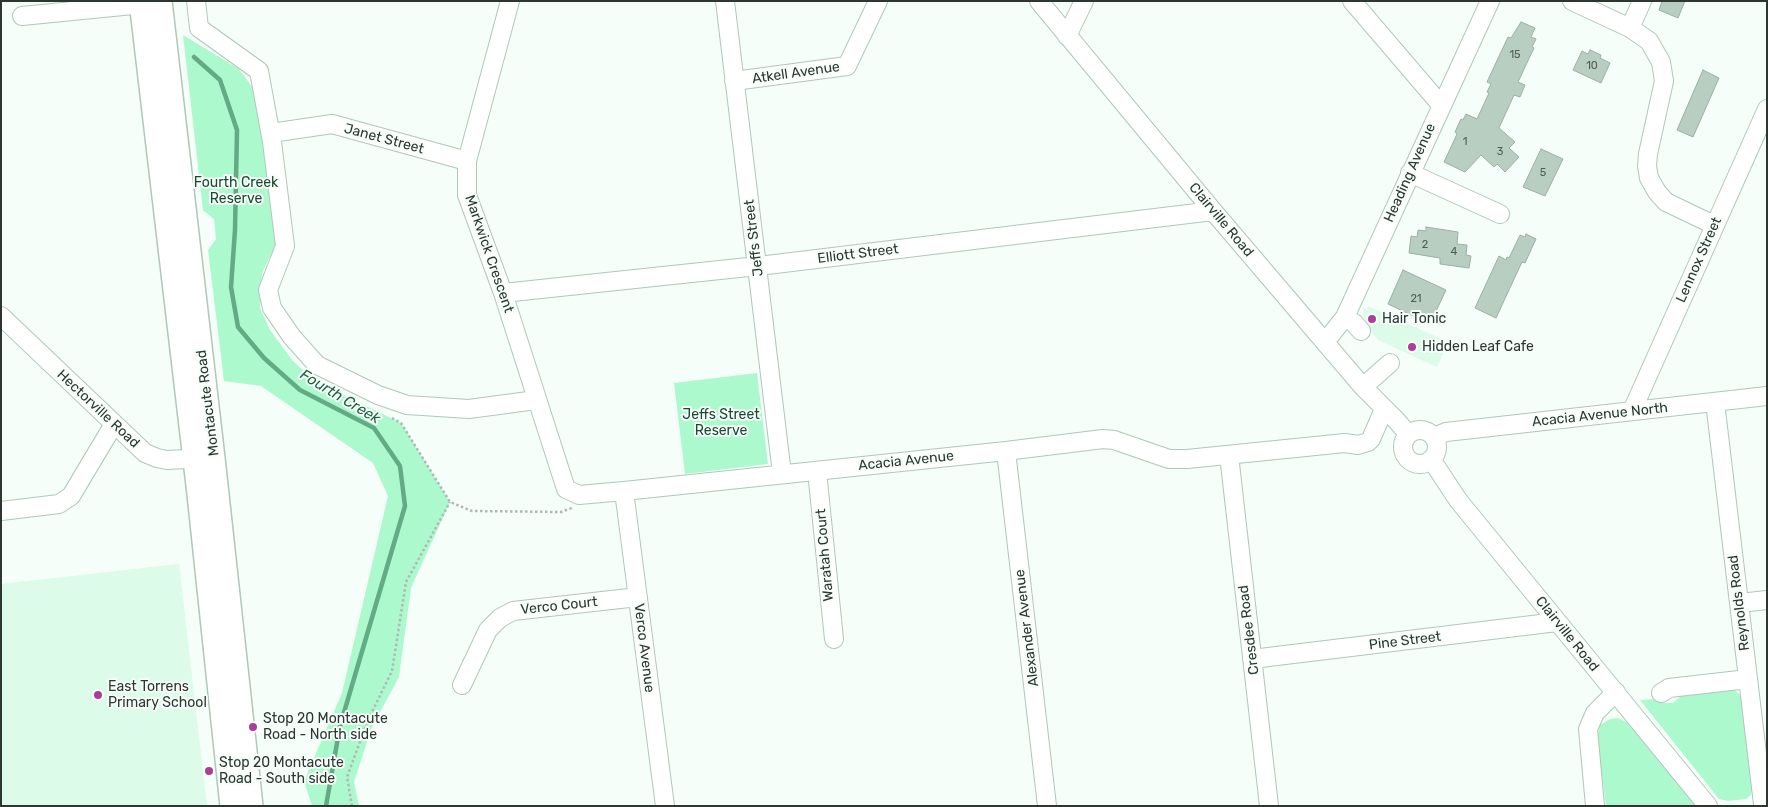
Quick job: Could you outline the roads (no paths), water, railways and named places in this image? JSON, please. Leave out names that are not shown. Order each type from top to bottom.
[{"type":"main road","name":"Montacute Road","points":[[150,2],[204,459],[252,806]]},
{"type":"main road","name":"Montacute Road","points":[[204,459],[230,806]]},
{"type":"street","points":[[196,1],[199,28],[259,71],[271,133],[285,246],[268,290],[272,308],[292,337],[317,365],[378,395],[407,405],[469,409],[536,400]]},
{"type":"street","name":"Markwick Crescent","points":[[510,1],[466,161],[467,195],[503,293],[566,489],[579,495]]},
{"type":"street","name":"Jeffs Street","points":[[725,1],[782,474]]},
{"type":"street","name":"Atkell Avenue","points":[[734,81],[847,66],[878,1]]},
{"type":"street","name":"Clairville Road","points":[[1039,1],[1212,211],[1363,387],[1408,434]]},
{"type":"street","points":[[1067,36],[1084,1]]},
{"type":"street","points":[[1352,1],[1441,105]]},
{"type":"street","name":"Heading Avenue","points":[[1325,342],[1345,317],[1490,1]]},
{"type":"street","points":[[1630,28],[1642,1]]},
{"type":"street","points":[[22,16],[150,2]]},
{"type":"street","points":[[1581,3],[1630,28],[1649,41],[1661,62],[1664,81],[1648,154],[1649,178],[1657,192],[1666,202],[1714,224]]},
{"type":"street","name":"Lennox Street","points":[[1632,411],[1767,109]]},
{"type":"street","name":"Janet Street","points":[[271,133],[332,124],[466,161]]},
{"type":"street","points":[[1410,174],[1500,214]]},
{"type":"street","name":"Elliott Street","points":[[503,293],[757,266],[1212,211]]},
{"type":"street","name":"Hectorville Road","points":[[1,316],[145,453],[166,460],[204,459]]},
{"type":"street","points":[[1345,317],[1361,331]]},
{"type":"street","points":[[1363,387],[1390,363]]},
{"type":"street","name":"Acacia Avenue North","points":[[1434,437],[1446,432],[1767,396]]},
{"type":"street","name":"Reynolds Road","points":[[1715,402],[1740,603],[1762,805]]},
{"type":"street","points":[[1229,455],[1345,443],[1363,444],[1371,440],[1384,409]]},
{"type":"street","points":[[1,511],[59,504],[71,496],[114,424]]},
{"type":"street","points":[[1417,430],[1426,431],[1434,437],[1437,449],[1431,459],[1420,464],[1405,456],[1403,445],[1408,434],[1417,430]]},
{"type":"street","name":"Acacia Avenue","points":[[579,495],[1006,451],[1103,439],[1114,440],[1169,459],[1229,455]]},
{"type":"street","name":"Alexander Avenue","points":[[1006,451],[1047,806]]},
{"type":"street","name":"Cresdee Road","points":[[1229,455],[1269,806]]},
{"type":"street","name":"Clairville Road","points":[[1431,459],[1458,500],[1708,806]]},
{"type":"street","name":"Waratah Court","points":[[817,470],[834,640]]},
{"type":"street","name":"Verco Avenue","points":[[624,491],[665,806]]},
{"type":"street","name":"Verco Court","points":[[462,685],[488,630],[500,618],[513,611],[638,597]]},
{"type":"street","points":[[1740,603],[1767,600]]},
{"type":"street","name":"Pine Street","points":[[1252,659],[1557,622]]},
{"type":"street","points":[[1661,693],[1669,688],[1748,679]]},
{"type":"street","points":[[1595,806],[1588,729],[1596,713],[1616,692]]},
{"type":"waterway","name":"Fourth Creek","points":[[194,57],[220,80],[237,130],[235,230],[231,287],[238,327],[264,358],[300,390],[374,428],[400,466],[405,506],[340,726],[326,806]]},
{"type":"place","name":"Hair Tonic","points":[[1372,319]]},
{"type":"place","name":"Hidden Leaf Cafe","points":[[1412,347]]},
{"type":"place","name":"East Torrens Primary School","points":[[98,695]]},
{"type":"place","name":"Stop 20 Montacute Road - North side","points":[[253,727]]},
{"type":"place","name":"Stop 20 Montacute Road - South side","points":[[209,771]]},
{"type":"park label","name":"Fourth Creek Reserve","points":[[236,192]]},
{"type":"park label","name":"Jeffs Street Reserve","points":[[721,424]]}]
